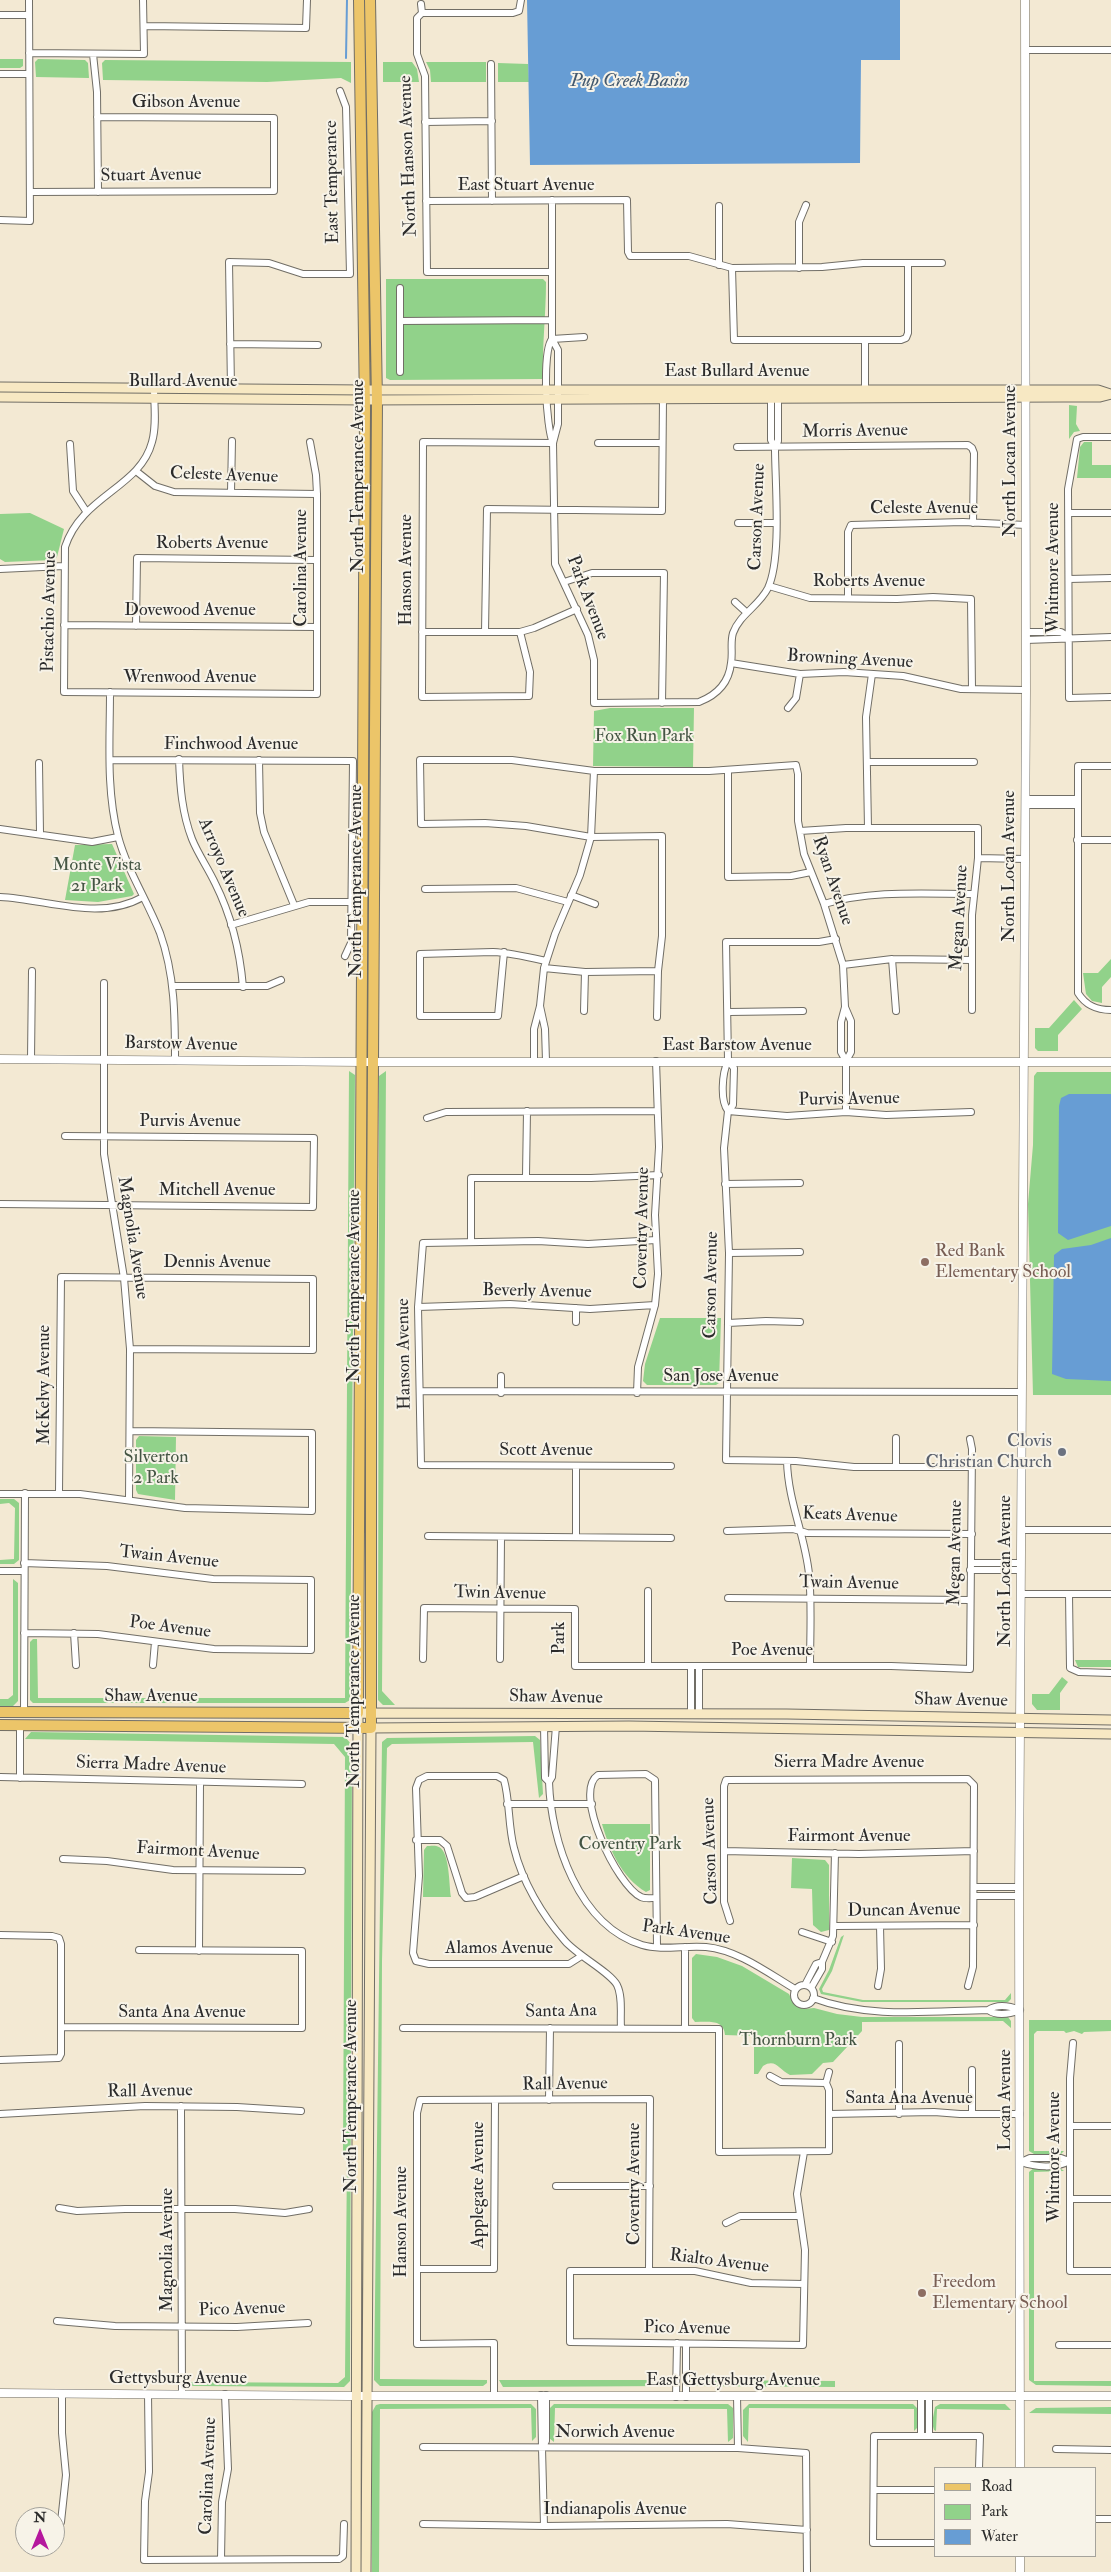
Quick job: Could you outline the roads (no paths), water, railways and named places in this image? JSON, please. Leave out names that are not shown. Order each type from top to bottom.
[{"type":"main road","name":"North Temperance Avenue","points":[[359,0],[365,395],[371,1713],[366,2572]]},
{"type":"main road","name":"North Temperance Avenue","points":[[356,2572],[358,1713],[376,395],[370,0]]},
{"type":"main road","name":"Bullard Avenue","points":[[0,387],[231,388],[365,395]]},
{"type":"main road","points":[[196,398],[206,394],[228,392],[231,388]]},
{"type":"main road","name":"East Bullard Avenue","points":[[376,395],[547,388],[865,388],[1026,393]]},
{"type":"main road","name":"East Bullard Avenue","points":[[365,395],[548,399],[663,399],[1026,393],[1098,390],[1110,394]]},
{"type":"main road","name":"Bullard Avenue","points":[[0,397],[196,398],[365,395]]},
{"type":"main road","name":"Shaw Avenue","points":[[0,1712],[695,1715],[1111,1720]]},
{"type":"main road","points":[[0,1719],[19,1718],[24,1712]]},
{"type":"main road","points":[[20,1725],[31,1718],[71,1718],[103,1712]]},
{"type":"main road","points":[[544,1726],[552,1721],[597,1721],[614,1715]]},
{"type":"main road","points":[[629,1726],[648,1722],[689,1721],[695,1715]]},
{"type":"main road","name":"Shaw Avenue","points":[[0,1725],[358,1728],[629,1726],[1111,1734]]},
{"type":"street","points":[[0,220],[30,221],[28,0]]},
{"type":"street","points":[[29,53],[144,54],[143,0]]},
{"type":"street","points":[[144,26],[306,28],[307,0]]},
{"type":"street","points":[[422,13],[513,14],[519,11],[521,0]]},
{"type":"street","name":"North Locan Avenue","points":[[1021,1732],[1021,1392],[1026,690],[1025,0]]},
{"type":"street","name":"North Hanson Avenue","points":[[421,4],[422,13],[417,18],[417,54],[425,76],[427,272],[552,272]]},
{"type":"street","points":[[0,15],[29,15]]},
{"type":"street","points":[[1025,50],[1111,50]]},
{"type":"street","points":[[93,54],[97,117],[98,192]]},
{"type":"street","points":[[492,64],[492,201]]},
{"type":"street","points":[[0,74],[29,74]]},
{"type":"street","name":"East Temperance","points":[[230,344],[229,262],[269,263],[303,274],[350,274],[346,107],[340,91]]},
{"type":"street","name":"Gibson Avenue","points":[[97,117],[274,118],[274,191]]},
{"type":"street","points":[[425,122],[492,121]]},
{"type":"street","name":"Stuart Avenue","points":[[30,192],[274,191]]},
{"type":"street","points":[[552,200],[552,339],[584,337]]},
{"type":"street","name":"East Stuart Avenue","points":[[426,201],[627,200],[628,252],[630,256],[689,256],[719,265]]},
{"type":"street","points":[[799,268],[799,222],[806,205]]},
{"type":"street","points":[[718,206],[719,265],[732,268],[799,268],[942,263]]},
{"type":"street","points":[[732,268],[734,340],[865,341],[900,340],[906,338],[908,333],[908,263]]},
{"type":"street","points":[[400,288],[400,372]]},
{"type":"street","points":[[400,321],[552,320]]},
{"type":"street","name":"Park Avenue","points":[[552,339],[547,351],[547,388],[549,434],[553,443],[554,564],[577,609],[591,647],[594,703],[662,703]]},
{"type":"street","name":"Park Avenue","points":[[552,339],[558,350],[557,434],[553,443]]},
{"type":"street","points":[[865,341],[865,388]]},
{"type":"street","points":[[231,388],[230,344],[318,345]]},
{"type":"street","name":"Pistachio Avenue","points":[[64,692],[65,547],[70,533],[86,511],[136,471],[149,452],[153,441],[154,388]]},
{"type":"street","name":"Carson Avenue","points":[[662,703],[694,702],[710,698],[724,685],[731,663],[733,633],[746,612],[759,602],[769,586],[775,561],[775,448],[771,440],[774,388]]},
{"type":"street","points":[[486,632],[487,509],[662,511],[663,399]]},
{"type":"street","name":"Whitmore Avenue","points":[[1111,436],[1083,436],[1077,439],[1068,489],[1069,698],[1111,698]]},
{"type":"street","points":[[231,492],[232,441]]},
{"type":"street","name":"Carolina Avenue","points":[[310,442],[316,475],[317,494],[316,694]]},
{"type":"street","name":"Hanson Avenue","points":[[520,632],[530,672],[529,696],[422,697],[423,442],[553,443]]},
{"type":"street","points":[[598,443],[662,443]]},
{"type":"street","points":[[70,444],[73,491],[86,511]]},
{"type":"street","name":"Morris Avenue","points":[[737,447],[968,445],[972,448],[973,523]]},
{"type":"street","name":"Celeste Avenue","points":[[136,471],[147,481],[165,490],[317,494]]},
{"type":"street","points":[[1068,513],[1111,513]]},
{"type":"street","points":[[738,523],[775,523]]},
{"type":"street","name":"Celeste Avenue","points":[[848,598],[848,532],[851,525],[973,523],[1026,525]]},
{"type":"street","name":"Roberts Avenue","points":[[136,626],[137,558],[316,560]]},
{"type":"street","points":[[0,569],[64,566]]},
{"type":"street","points":[[564,582],[592,573],[664,573],[662,703]]},
{"type":"street","points":[[1069,579],[1111,578]]},
{"type":"street","name":"Roberts Avenue","points":[[769,586],[810,598],[897,600],[934,596],[971,599],[972,689]]},
{"type":"street","points":[[735,602],[746,612]]},
{"type":"street","points":[[422,632],[520,632],[534,628],[577,609]]},
{"type":"street","name":"Dovewood Avenue","points":[[64,625],[316,627]]},
{"type":"street","points":[[1026,636],[1061,640],[1069,637],[1111,637]]},
{"type":"street","name":"Browning Avenue","points":[[731,663],[800,674],[903,676],[954,688],[1026,690]]},
{"type":"street","points":[[788,708],[796,698],[800,674]]},
{"type":"street","points":[[800,831],[868,828],[866,717],[872,674]]},
{"type":"street","name":"Wrenwood Avenue","points":[[64,692],[316,694]]},
{"type":"street","points":[[110,692],[110,794],[118,837],[129,870],[160,934],[174,986],[175,1060]]},
{"type":"street","name":"Arroyo Avenue","points":[[179,759],[182,806],[192,840],[216,885],[231,925],[243,987]]},
{"type":"street","name":"Finchwood Avenue","points":[[110,760],[353,761],[352,902]]},
{"type":"street","points":[[259,760],[260,813],[264,832],[294,905]]},
{"type":"street","points":[[658,1017],[658,971],[662,936],[662,836],[591,836],[526,826],[421,824],[420,760],[512,760],[594,771],[728,770],[728,877],[791,876],[811,872]]},
{"type":"street","points":[[867,762],[974,762]]},
{"type":"street","points":[[39,763],[40,833]]},
{"type":"street","name":"Ryan Avenue","points":[[728,770],[796,765],[800,831],[811,872],[824,904],[843,965],[845,1007],[851,1029],[851,1052],[846,1061]]},
{"type":"street","points":[[1111,766],[1078,766],[1077,802],[1077,984],[1082,1000],[1092,1007],[1111,1010]]},
{"type":"street","points":[[534,1061],[534,1029],[540,1006],[545,964],[568,902],[580,876],[591,836],[594,771]]},
{"type":"street","points":[[1025,802],[1077,802]]},
{"type":"street","name":"Megan Avenue","points":[[868,828],[978,828],[978,858],[974,894],[972,1010]]},
{"type":"street","points":[[0,829],[40,833],[92,842],[118,837]]},
{"type":"street","points":[[1077,840],[1111,840]]},
{"type":"street","points":[[978,858],[1025,859]]},
{"type":"street","points":[[424,889],[516,888],[568,902]]},
{"type":"street","points":[[824,904],[849,897],[872,894],[974,894]]},
{"type":"street","points":[[571,895],[595,904]]},
{"type":"street","points":[[0,897],[94,909],[118,906],[143,897]]},
{"type":"street","points":[[231,925],[309,902],[352,902],[351,944],[344,956]]},
{"type":"street","name":"Carson Avenue","points":[[728,1111],[724,1106],[724,1068],[728,1061],[729,1012],[726,942],[819,942],[836,939]]},
{"type":"street","points":[[504,952],[498,1016],[420,1016],[420,954],[504,952],[545,964],[585,972],[658,971]]},
{"type":"street","points":[[892,960],[896,1011]]},
{"type":"street","points":[[843,965],[892,960],[972,960]]},
{"type":"street","points":[[31,1059],[32,971]]},
{"type":"street","points":[[584,1011],[585,972]]},
{"type":"street","points":[[174,986],[267,986],[281,980]]},
{"type":"street","name":"Magnolia Avenue","points":[[104,983],[103,1136],[111,1205],[124,1278],[130,1349],[129,1499]]},
{"type":"street","points":[[540,1006],[545,1029],[546,1061]]},
{"type":"street","name":"Ryan Avenue","points":[[845,1007],[840,1022],[841,1052],[846,1061]]},
{"type":"street","points":[[729,1012],[803,1011]]},
{"type":"street","name":"Barstow Avenue","points":[[0,1058],[367,1062]]},
{"type":"street","name":"Carson Avenue","points":[[728,1061],[734,1068],[733,1106],[728,1111],[724,1148],[729,1252],[726,1460],[786,1461]]},
{"type":"street","points":[[846,1061],[846,1112]]},
{"type":"street","name":"East Barstow Avenue","points":[[367,1062],[1111,1062]]},
{"type":"street","name":"Coventry Avenue","points":[[637,1393],[638,1367],[656,1305],[658,1274],[655,1216],[659,1175],[656,1062]]},
{"type":"street","points":[[526,1176],[527,1111]]},
{"type":"street","points":[[427,1118],[446,1112],[656,1111]]},
{"type":"street","name":"Purvis Avenue","points":[[728,1111],[787,1116],[846,1112],[886,1115],[971,1112]]},
{"type":"street","name":"Purvis Avenue","points":[[65,1136],[314,1138],[313,1207]]},
{"type":"street","points":[[656,1240],[588,1244],[538,1241],[471,1242],[471,1178],[526,1176],[590,1178],[659,1175]]},
{"type":"street","points":[[725,1184],[800,1183]]},
{"type":"street","name":"Mitchell Avenue","points":[[0,1204],[313,1207]]},
{"type":"street","name":"Hanson Avenue","points":[[421,1465],[418,1307],[423,1243],[471,1242]]},
{"type":"street","points":[[729,1252],[800,1252]]},
{"type":"street","name":"Dennis Avenue","points":[[60,1277],[313,1279],[313,1350],[130,1349]]},
{"type":"street","name":"McKelvy Avenue","points":[[59,1493],[60,1277]]},
{"type":"street","name":"Beverly Avenue","points":[[418,1307],[510,1304],[576,1308],[656,1305]]},
{"type":"street","points":[[576,1308],[576,1322]]},
{"type":"street","points":[[728,1323],[800,1322]]},
{"type":"street","points":[[501,1376],[501,1392]]},
{"type":"street","name":"San Jose Avenue","points":[[421,1391],[637,1393],[1021,1392]]},
{"type":"street","points":[[0,1494],[59,1493],[219,1510],[312,1511],[312,1433],[130,1431]]},
{"type":"street","points":[[896,1438],[896,1467]]},
{"type":"street","name":"Megan Avenue","points":[[970,1439],[972,1467],[970,1669]]},
{"type":"street","points":[[810,1666],[809,1574],[800,1531],[792,1506],[786,1461],[832,1466],[972,1467]]},
{"type":"street","name":"Scott Avenue","points":[[421,1465],[671,1466]]},
{"type":"street","points":[[576,1466],[576,1537]]},
{"type":"street","points":[[24,1712],[25,1493]]},
{"type":"street","name":"Keats Avenue","points":[[727,1531],[767,1529],[807,1533],[972,1534]]},
{"type":"street","points":[[1021,1530],[1111,1530]]},
{"type":"street","points":[[428,1536],[671,1538]]},
{"type":"street","points":[[500,1660],[501,1537]]},
{"type":"street","name":"Twain Avenue","points":[[24,1563],[107,1566],[213,1579],[311,1580],[311,1650]]},
{"type":"street","points":[[971,1567],[1021,1567]]},
{"type":"street","points":[[0,1572],[24,1572]]},
{"type":"street","points":[[648,1591],[648,1666]]},
{"type":"street","points":[[1021,1594],[1111,1594]]},
{"type":"street","points":[[1069,1594],[1068,1664],[1071,1670],[1111,1673]]},
{"type":"street","name":"Twain Avenue","points":[[728,1598],[970,1600]]},
{"type":"street","name":"Twin Avenue","points":[[423,1660],[424,1608],[575,1609]]},
{"type":"street","name":"Park","points":[[575,1609],[575,1666]]},
{"type":"street","points":[[74,1632],[76,1665]]},
{"type":"street","name":"Poe Avenue","points":[[24,1633],[74,1632],[214,1649],[311,1650]]},
{"type":"street","points":[[154,1665],[155,1642]]},
{"type":"street","name":"Poe Avenue","points":[[575,1666],[810,1666],[970,1669]]},
{"type":"street","points":[[691,1666],[695,1715]]},
{"type":"street","points":[[695,1715],[699,1666]]},
{"type":"street","points":[[20,1725],[20,1778]]},
{"type":"street","name":"Park Avenue","points":[[544,1726],[545,1778],[549,1782]]},
{"type":"street","name":"Park Avenue","points":[[556,1726],[552,1777],[549,1782],[550,1804],[561,1852],[583,1896],[605,1922],[617,1932],[643,1945],[708,1947],[736,1955],[795,1989]]},
{"type":"street","name":"Locan Avenue","points":[[1020,2467],[1021,2162],[1019,1887],[1021,1732]]},
{"type":"street","points":[[656,1898],[646,1898],[636,1894],[616,1869],[602,1843],[592,1804],[592,1783],[595,1777],[602,1774],[646,1774],[653,1777],[656,1785],[657,1946]]},
{"type":"street","points":[[524,1876],[475,1897],[466,1898],[462,1893],[447,1846],[440,1840],[416,1840],[416,1788],[419,1780],[427,1776],[497,1776],[504,1780],[514,1848],[524,1876],[540,1908],[564,1941],[580,1957],[605,1972],[616,1984],[620,1995],[621,2027]]},
{"type":"street","name":"Sierra Madre Avenue","points":[[0,1777],[120,1778],[200,1783],[302,1784]]},
{"type":"street","name":"Sierra Madre Avenue","points":[[726,1780],[787,1778],[872,1780],[917,1778],[968,1779],[972,1781],[974,1851]]},
{"type":"street","name":"Carson Avenue","points":[[726,1780],[724,1786],[724,1902],[730,1921]]},
{"type":"street","points":[[139,1950],[199,1951],[200,1783]]},
{"type":"street","points":[[507,1804],[592,1804]]},
{"type":"street","name":"Alamos Avenue","points":[[416,1840],[418,1876],[414,1953],[416,1961],[429,1964],[569,1964],[580,1957]]},
{"type":"street","name":"Fairmont Avenue","points":[[724,1851],[835,1854],[974,1851]]},
{"type":"street","points":[[968,1986],[974,1967],[974,1851]]},
{"type":"street","points":[[813,1998],[812,1988],[822,1969],[822,1962],[832,1942],[835,1926],[835,1854]]},
{"type":"street","name":"Fairmont Avenue","points":[[64,1859],[200,1870],[302,1871]]},
{"type":"street","name":"Duncan Avenue","points":[[974,1887],[1019,1887]]},
{"type":"street","name":"Duncan Avenue","points":[[974,1896],[1019,1896]]},
{"type":"street","name":"Duncan Avenue","points":[[835,1926],[974,1925]]},
{"type":"street","points":[[878,1986],[881,1969],[880,1926]]},
{"type":"street","name":"Duncan Avenue","points":[[802,1932],[832,1942]]},
{"type":"street","points":[[0,1935],[52,1936],[59,1938],[61,1944],[62,2027],[59,2058],[54,2060],[0,2060]]},
{"type":"street","points":[[684,2028],[685,1947]]},
{"type":"street","name":"Santa Ana Avenue","points":[[62,2027],[302,2028],[302,1951],[199,1951]]},
{"type":"street","points":[[813,1998],[806,2005],[799,2004],[794,1999],[795,1989],[805,1984],[816,1964],[822,1962]]},
{"type":"street","points":[[805,1984],[812,1988]]},
{"type":"street","points":[[813,1998],[836,2007],[864,2011],[988,2010],[994,2014],[1012,2014],[1020,2010]]},
{"type":"street","name":"Santa Ana","points":[[403,2028],[621,2027],[719,2029],[720,2152],[804,2152]]},
{"type":"street","points":[[549,2100],[550,2028]]},
{"type":"street","points":[[899,2044],[899,2114]]},
{"type":"street","name":"Whitmore Avenue","points":[[1074,2044],[1069,2161],[1070,2272],[1111,2272]]},
{"type":"street","points":[[972,2070],[972,2114]]},
{"type":"street","points":[[804,2284],[805,2250],[797,2194],[804,2162],[804,2152],[829,2151],[829,2090],[826,2082],[829,2072]]},
{"type":"street","name":"Santa Ana Avenue","points":[[770,2076],[781,2082],[826,2082]]},
{"type":"street","name":"Coventry Avenue","points":[[649,2270],[650,2099]]},
{"type":"street","name":"Rall Avenue","points":[[420,2100],[650,2099]]},
{"type":"street","name":"Hanson Avenue","points":[[420,2100],[417,2114],[417,2344],[494,2343],[494,2395]]},
{"type":"street","name":"Applegate Avenue","points":[[418,2268],[494,2269],[494,2101]]},
{"type":"street","name":"Magnolia Avenue","points":[[181,2106],[183,2209],[182,2394]]},
{"type":"street","name":"Rall Avenue","points":[[0,2114],[181,2106],[301,2111]]},
{"type":"street","name":"Santa Ana Avenue","points":[[829,2114],[934,2112],[1020,2114]]},
{"type":"street","points":[[1070,2126],[1111,2126]]},
{"type":"street","points":[[1021,2162],[1030,2158],[1061,2158],[1069,2161]]},
{"type":"street","points":[[556,2186],[650,2186]]},
{"type":"street","points":[[1070,2199],[1111,2199]]},
{"type":"street","points":[[59,2208],[77,2211],[183,2209],[285,2213],[308,2209]]},
{"type":"street","points":[[726,2223],[740,2216],[799,2216]]},
{"type":"street","name":"Rialto Avenue","points":[[570,2342],[570,2271],[695,2271],[750,2283],[804,2284]]},
{"type":"street","name":"Pico Avenue","points":[[570,2342],[803,2345],[804,2284]]},
{"type":"street","name":"Pico Avenue","points":[[57,2322],[116,2326],[182,2327],[238,2327],[308,2322]]},
{"type":"street","points":[[676,2397],[677,2344]]},
{"type":"street","points":[[686,2344],[686,2396]]},
{"type":"street","points":[[1059,2345],[1111,2345]]},
{"type":"street","name":"Gettysburg Avenue","points":[[0,2393],[356,2396]]},
{"type":"street","points":[[62,2393],[62,2433],[66,2475],[63,2507]]},
{"type":"street","points":[[148,2394],[149,2472],[145,2501],[144,2560],[339,2559],[343,2556],[344,2524]]},
{"type":"street","name":"Carolina Avenue","points":[[222,2559],[222,2502],[228,2469],[226,2394]]},
{"type":"street","points":[[543,2395],[544,2526]]},
{"type":"street","name":"East Gettysburg Avenue","points":[[356,2396],[1111,2396]]},
{"type":"street","points":[[737,2396],[738,2448]]},
{"type":"street","points":[[921,2435],[925,2396]]},
{"type":"street","points":[[925,2396],[929,2435]]},
{"type":"street","points":[[934,2543],[873,2543],[874,2436],[980,2436],[979,2467]]},
{"type":"street","name":"Norwich Avenue","points":[[423,2447],[738,2448],[806,2453],[807,2530]]},
{"type":"street","points":[[1056,2449],[1111,2450]]},
{"type":"street","points":[[874,2490],[934,2490]]},
{"type":"street","points":[[1096,2519],[1111,2519]]},
{"type":"street","name":"Indianapolis Avenue","points":[[423,2524],[544,2526],[727,2524],[807,2530]]},
{"type":"street","points":[[807,2530],[807,2572]]},
{"type":"street","points":[[1020,2557],[1020,2572]]},
{"type":"water","name":"Pup Creek Basin","points":[[527,0],[900,0],[900,60],[861,60],[860,163],[530,165]]},
{"type":"water","points":[[1069,1094],[1111,1094],[1111,1226],[1068,1240],[1058,1233],[1059,1106],[1061,1098]]},
{"type":"water","points":[[1111,1238],[1111,1381],[1066,1379],[1052,1374],[1054,1255],[1062,1249],[1091,1245]]},
{"type":"waterway","points":[[346,58],[347,0]]},
{"type":"place","name":"Red Bank Elementary School","points":[[925,1262]]},
{"type":"place","name":"Clovis Christian Church","points":[[1062,1452]]},
{"type":"place","name":"Freedom Elementary School","points":[[922,2293]]},
{"type":"park label","name":"Fox Run Park","points":[[644,737]]},
{"type":"park label","name":"Monte Vista 21 Park","points":[[97,876]]},
{"type":"park label","name":"Silverton 2 Park","points":[[156,1468]]},
{"type":"park label","name":"Coventry Park","points":[[630,1845]]},
{"type":"park label","name":"Thornburn Park","points":[[798,2041]]}]
